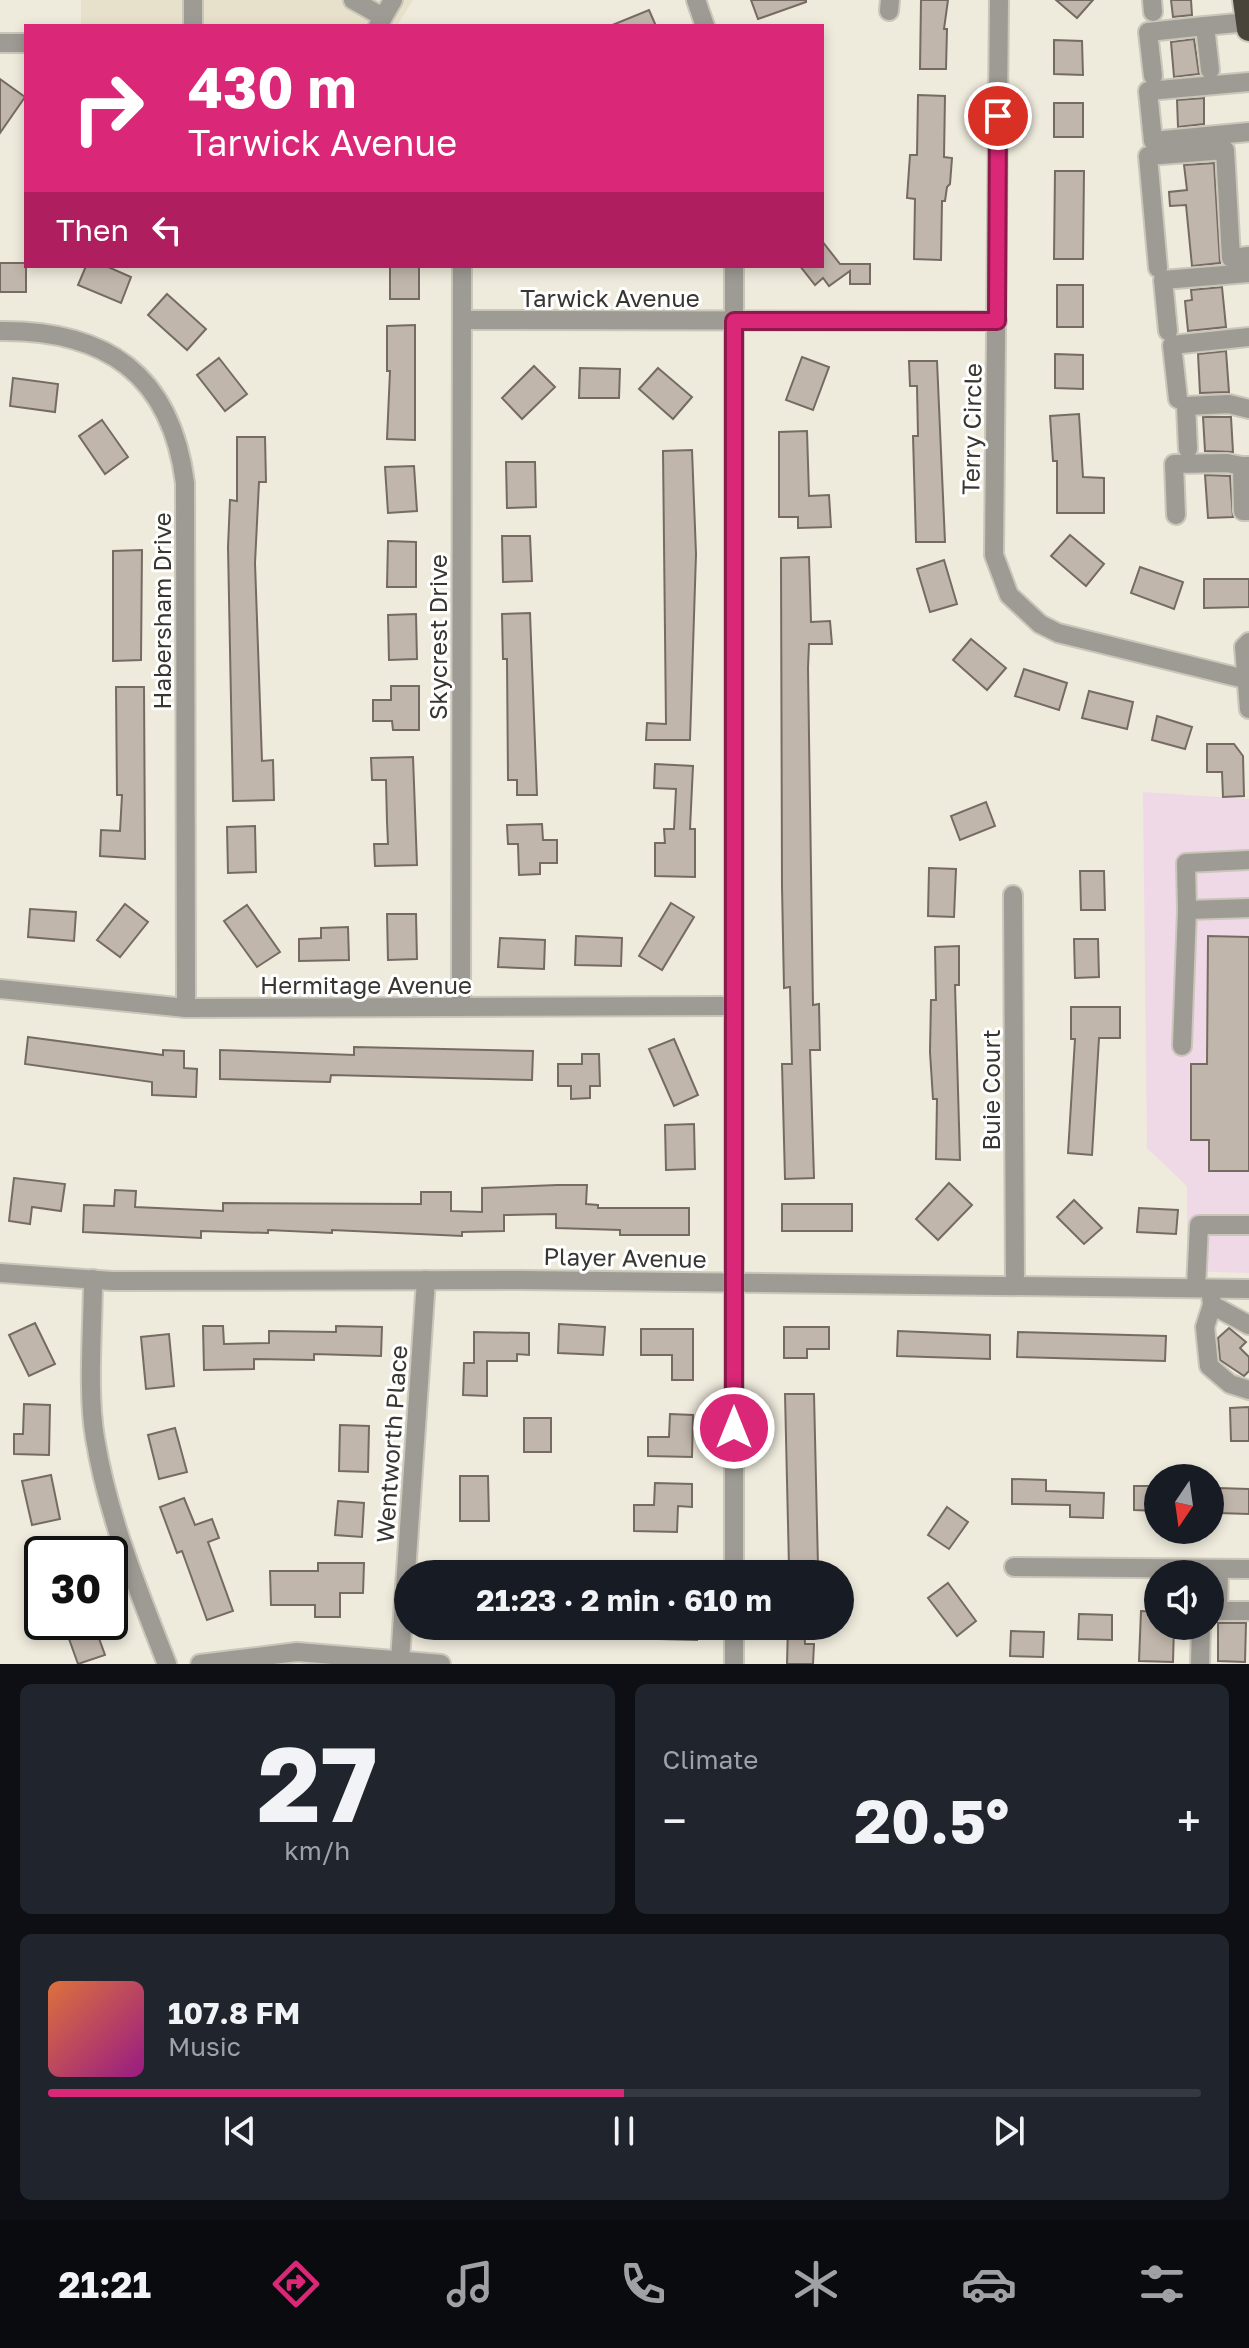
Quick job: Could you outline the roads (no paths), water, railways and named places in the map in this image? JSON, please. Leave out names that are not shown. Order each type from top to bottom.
[{"type":"highway","points":[[1245,0],[1249,29]]},
{"type":"street","points":[[193,0],[193,24]]},
{"type":"street","points":[[353,0],[380,22],[393,0]]},
{"type":"street","points":[[696,0],[704,24]]},
{"type":"street","name":"Terry Circle","points":[[999,0],[994,555],[1009,595],[1040,624],[1058,633],[1247,680]]},
{"type":"street","points":[[1153,76],[1148,32],[1248,22]]},
{"type":"street","points":[[1205,26],[1210,70]]},
{"type":"street","points":[[0,43],[24,43]]},
{"type":"street","points":[[1249,82],[1148,91],[1153,141],[1249,132]]},
{"type":"street","points":[[1158,268],[1148,156],[1225,150],[1231,258],[1249,256]]},
{"type":"street","points":[[1229,201],[1249,198]]},
{"type":"street","name":"Skycrest Drive","points":[[461,1007],[462,268]]},
{"type":"street","points":[[734,268],[734,1560]]},
{"type":"street","points":[[1168,331],[1163,280],[1249,273]]},
{"type":"street","name":"Tarwick Avenue","points":[[463,320],[997,321]]},
{"type":"street","name":"Habersham Drive","points":[[0,331],[46,333],[81,340],[123,361],[155,395],[167,415],[182,455],[185,483],[186,1008]]},
{"type":"street","points":[[1178,399],[1172,345],[1249,337]]},
{"type":"street","points":[[1188,449],[1186,406],[1229,404],[1249,409]]},
{"type":"street","points":[[1176,515],[1174,464],[1227,463],[1246,466],[1243,511],[1249,511]]},
{"type":"street","points":[[1249,642],[1244,647],[1249,709]]},
{"type":"street","points":[[1182,1046],[1186,863],[1249,860]]},
{"type":"street","name":"Buie Court","points":[[1013,895],[1015,1286]]},
{"type":"street","points":[[1187,910],[1249,908]]},
{"type":"street","name":"Hermitage Avenue","points":[[0,989],[186,1008],[733,1006]]},
{"type":"street","points":[[1249,1225],[1199,1225],[1209,1366],[1230,1384],[1249,1390]]},
{"type":"street","name":"Player Avenue","points":[[0,1273],[93,1279],[1015,1286],[1206,1294],[1249,1289]]},
{"type":"street","points":[[93,1279],[94,1435],[106,1491],[128,1564],[167,1664]]},
{"type":"street","name":"Wentworth Place","points":[[400,1660],[426,1280]]},
{"type":"street","points":[[1206,1294],[1249,1325]]},
{"type":"street","points":[[1014,1567],[1144,1568]]},
{"type":"street","points":[[1224,1569],[1249,1569]]},
{"type":"street","points":[[1224,1611],[1249,1611]]},
{"type":"street","points":[[734,1640],[734,1664]]},
{"type":"street","points":[[1200,1664],[1201,1640]]},
{"type":"street","points":[[200,1664],[297,1652],[441,1664]]}]
